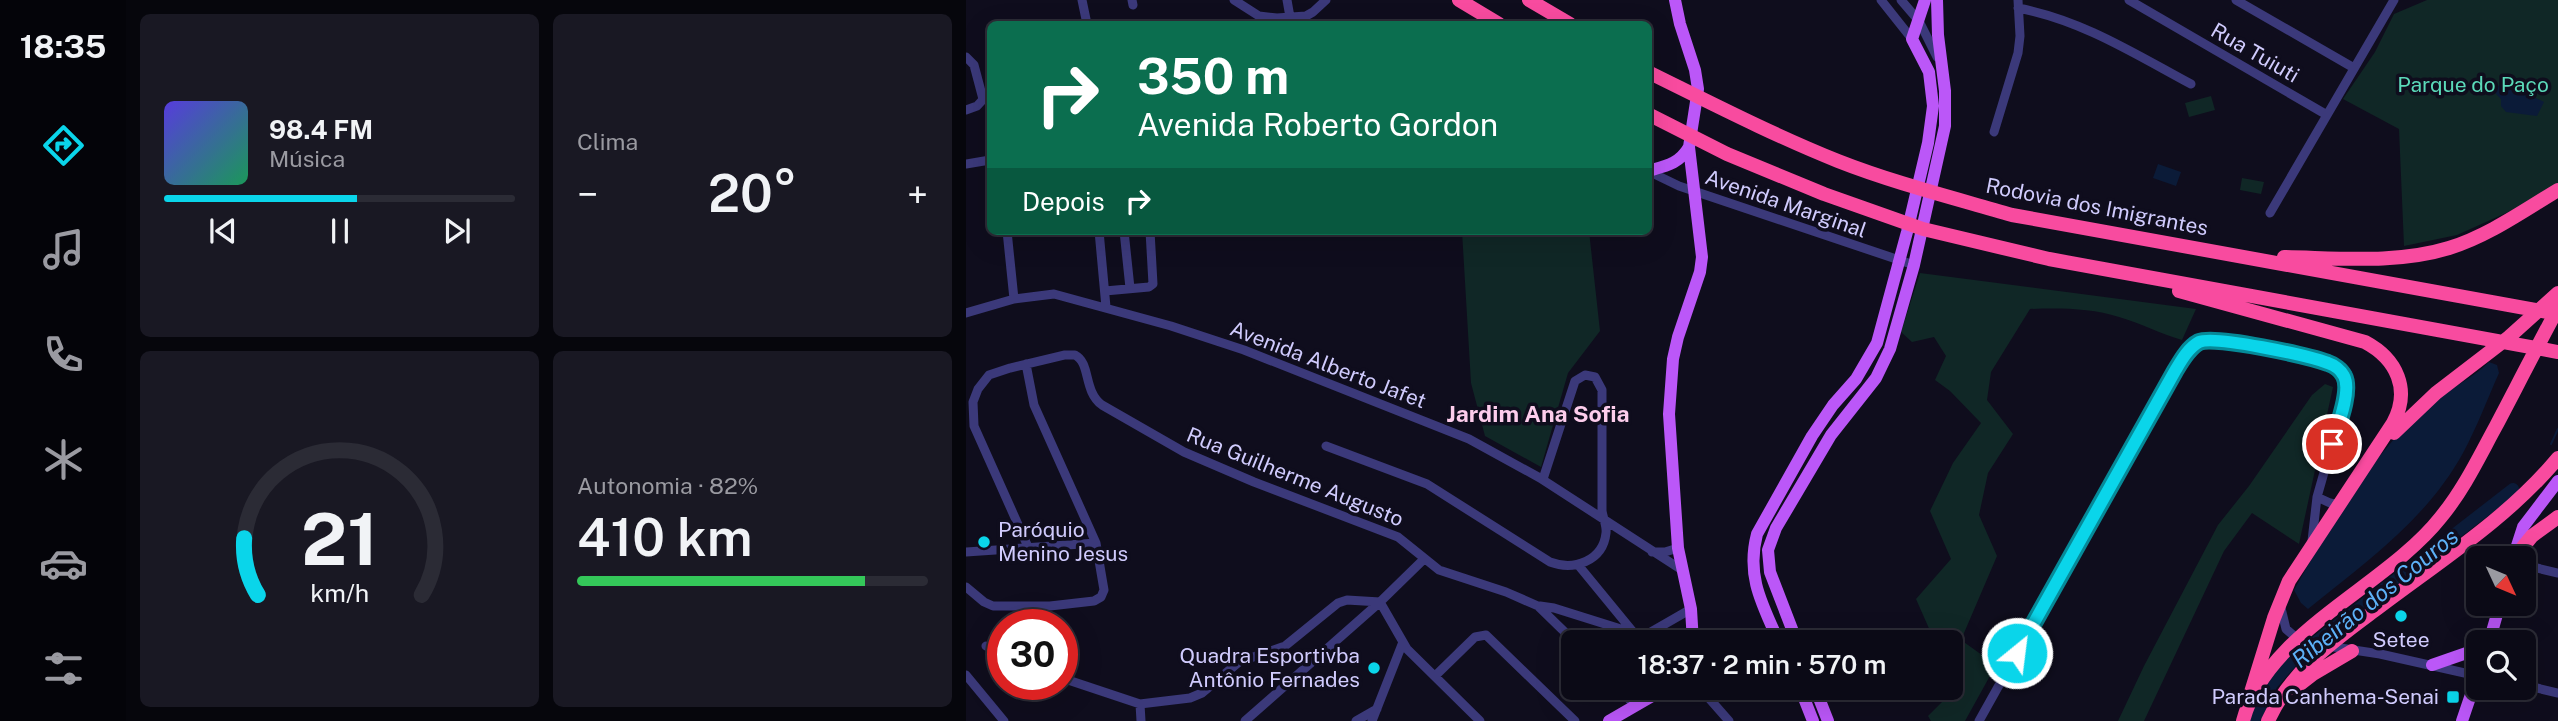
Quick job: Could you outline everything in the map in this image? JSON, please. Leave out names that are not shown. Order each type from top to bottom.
[{"type":"highway","points":[[1459,0],[1494,21]]},
{"type":"highway","points":[[1529,0],[1565,21]]},
{"type":"highway","name":"Rodovia dos Imigrantes","points":[[1652,74],[1744,120],[1839,161],[2012,215],[2558,314]]},
{"type":"highway","points":[[1652,116],[1727,154],[1824,194],[1923,229],[1992,247],[2558,352]]},
{"type":"highway","points":[[2236,256],[2394,258],[2429,253],[2449,248],[2491,230],[2558,190]]},
{"type":"highway","points":[[2096,268],[2365,342],[2378,349],[2395,367],[2402,392],[2398,414],[2311,546],[2281,600],[2243,721]]},
{"type":"highway","points":[[2372,457],[2419,408],[2509,337],[2558,293]]},
{"type":"highway","points":[[2247,705],[2272,667],[2299,641],[2409,551],[2441,517],[2471,473],[2558,308]]},
{"type":"highway","points":[[2268,721],[2293,680],[2323,647],[2523,498],[2558,458]]},
{"type":"highway","points":[[2523,546],[2532,536],[2558,517]]},
{"type":"highway","points":[[2275,706],[2313,674],[2353,650]]},
{"type":"main road","points":[[1675,0],[1698,89],[1689,147],[1701,264],[1678,337],[1669,414],[1678,548],[1691,609],[1692,630]]},
{"type":"main road","points":[[1869,388],[1862,387],[1859,382],[1876,352],[1928,143],[1933,91],[1929,72],[1912,39],[1925,0]]},
{"type":"main road","points":[[1792,630],[1770,572],[1768,550],[1776,528],[1831,435],[1869,388],[1890,349],[1914,265],[1945,126],[1945,91],[1937,0]]},
{"type":"main road","points":[[1652,170],[1676,163],[1684,157],[1689,147]]},
{"type":"main road","points":[[1774,630],[1752,571],[1757,534],[1812,436],[1826,414],[1865,366],[1877,343]]},
{"type":"main road","points":[[1831,435],[1835,421],[1855,397],[1854,392],[1847,390]]},
{"type":"main road","points":[[2517,546],[2523,527],[2558,481]]},
{"type":"main road","points":[[1771,623],[1777,630]]},
{"type":"main road","points":[[2432,665],[2466,653]]},
{"type":"main road","points":[[1609,721],[1646,700]]},
{"type":"main road","points":[[1805,700],[1813,721]]},
{"type":"main road","points":[[1820,700],[1828,721]]},
{"type":"main road","points":[[2462,721],[2469,700]]},
{"type":"street","points":[[1082,0],[1086,21]]},
{"type":"street","points":[[1234,0],[1259,16],[1307,20],[1326,0]]},
{"type":"street","points":[[1287,0],[1290,17]]},
{"type":"street","points":[[1881,0],[1912,39]]},
{"type":"street","points":[[1901,0],[1919,21],[1941,67]]},
{"type":"street","name":"Rua Tuiuti","points":[[2129,0],[2327,115]]},
{"type":"street","points":[[2236,0],[2354,68]]},
{"type":"street","points":[[2270,213],[2393,2],[2403,0]]},
{"type":"street","points":[[1994,132],[2018,53],[2018,4],[2090,29],[2191,84]]},
{"type":"street","points":[[966,57],[974,65],[987,95],[977,106],[966,110]]},
{"type":"street","points":[[966,164],[987,160]]},
{"type":"street","name":"Avenida Marginal","points":[[1652,173],[1693,190],[1914,265]]},
{"type":"street","points":[[1007,235],[1014,299]]},
{"type":"street","points":[[1099,235],[1106,307]]},
{"type":"street","points":[[1124,235],[1130,288]]},
{"type":"street","points":[[1105,291],[1149,287],[1153,284],[1150,235]]},
{"type":"street","name":"Avenida Alberto Jafet","points":[[966,311],[1014,299],[1054,293],[1244,350],[1469,439],[1543,479],[1682,570]]},
{"type":"street","points":[[1979,721],[2175,371],[2199,342],[2214,340],[2323,361],[2331,363],[2344,374],[2347,392],[2318,497],[2311,546]]},
{"type":"street","name":"Rua Guilherme Augusto","points":[[1026,364],[1075,355],[1082,359],[1088,386],[1096,401],[1179,449],[1254,482],[1398,537],[1424,559]]},
{"type":"street","points":[[966,587],[993,606],[1023,607],[1094,601],[1101,597],[1104,590],[1096,543],[1034,405],[1026,364],[989,375],[978,389],[972,411],[974,426],[1029,549]]},
{"type":"street","points":[[1326,446],[1427,484],[1550,562],[1568,567],[1578,566],[1601,547],[1606,536],[1602,511],[1602,390],[1598,379],[1591,375],[1581,376],[1575,382],[1543,479]]},
{"type":"street","points":[[2318,497],[2339,505]]},
{"type":"street","points":[[968,551],[1096,543]]},
{"type":"street","points":[[1652,552],[1678,548]]},
{"type":"street","points":[[1245,721],[1380,602],[1424,559],[1439,570],[1506,592],[1538,606],[1554,608],[1623,630]]},
{"type":"street","points":[[1578,566],[1632,630]]},
{"type":"street","points":[[2536,568],[2558,573]]},
{"type":"street","points":[[1078,683],[1140,704],[1196,696],[1239,662],[1285,646],[1338,603],[1347,600],[1380,602]]},
{"type":"street","points":[[2281,600],[2282,619],[2286,629],[2299,641],[2466,672]]},
{"type":"street","points":[[1380,602],[1403,642],[1480,721]]},
{"type":"street","points":[[1538,606],[1564,630]]},
{"type":"street","points":[[1654,630],[1691,609]]},
{"type":"street","points":[[1561,627],[1574,614]]},
{"type":"street","points":[[1435,676],[1475,637],[1486,635],[1576,721]]},
{"type":"street","points":[[1372,721],[1403,642]]},
{"type":"street","points":[[966,675],[1004,721]]},
{"type":"street","points":[[2536,688],[2558,693]]},
{"type":"street","points":[[1630,700],[1636,706]]},
{"type":"street","points":[[1711,700],[1729,721]]},
{"type":"street","points":[[1140,704],[1141,721]]},
{"type":"street","points":[[1356,721],[1377,709]]},
{"type":"green space","name":"Parque do Paço","points":[[2427,0],[2558,0],[2558,186],[2457,235],[2404,246],[2399,129],[2343,99],[2375,52],[2394,14]]},
{"type":"green space","points":[[2211,96],[2215,110],[2189,117],[2185,103]]},
{"type":"green space","points":[[2242,178],[2264,182],[2261,194],[2240,190]]},
{"type":"green space","points":[[1462,235],[1589,235],[1600,331],[1568,373],[1541,467],[1485,436],[1471,383]]},
{"type":"green space","points":[[1920,273],[2196,309],[2182,340],[2108,314],[2086,310],[2030,309],[1991,372],[1987,400],[2013,434],[1988,473],[1979,515],[1997,556],[1963,635],[1963,630],[1930,630],[1916,599],[1951,559],[1930,511],[1953,463],[1981,423],[1950,391],[1935,380],[1946,356],[1934,337],[1912,342],[1901,332]]},
{"type":"green space","points":[[2325,384],[2333,387],[2299,544],[2252,513],[2224,551],[2144,721],[2118,721],[2218,525],[2249,486],[2312,395]]},
{"type":"green space","points":[[1963,641],[1996,665],[1965,721],[1931,721],[1928,716],[1944,700],[1963,700]]},
{"type":"water","points":[[2501,83],[2544,102],[2537,116],[2506,112],[2495,90]]},
{"type":"water","points":[[2158,164],[2181,172],[2176,186],[2153,178]]},
{"type":"water","points":[[2489,362],[2497,365],[2499,373],[2463,453],[2432,499],[2393,538],[2308,609],[2294,590],[2338,515],[2372,466],[2411,422]]},
{"type":"waterway","name":"Ribeirão dos Couros","points":[[2551,444],[2558,429]]},
{"type":"waterway","name":"Ribeirão dos Couros","points":[[2254,721],[2272,684],[2295,658],[2513,489]]},
{"type":"place","name":"Paróquio Menino Jesus","points":[[984,542]]},
{"type":"place","name":"Setee","points":[[2401,616]]},
{"type":"place","name":"Quadra Esportivba Antônio Fernades","points":[[1374,668]]},
{"type":"place","name":"Parada Canhema-Senai","points":[[2453,697]]},
{"type":"district","name":"Jardim Ana Sofia","points":[[1538,414]]},
{"type":"route","points":[[2017,653],[2175,371],[2199,342],[2232,342],[2331,363],[2344,374],[2347,383],[2347,392],[2332,444]]}]
